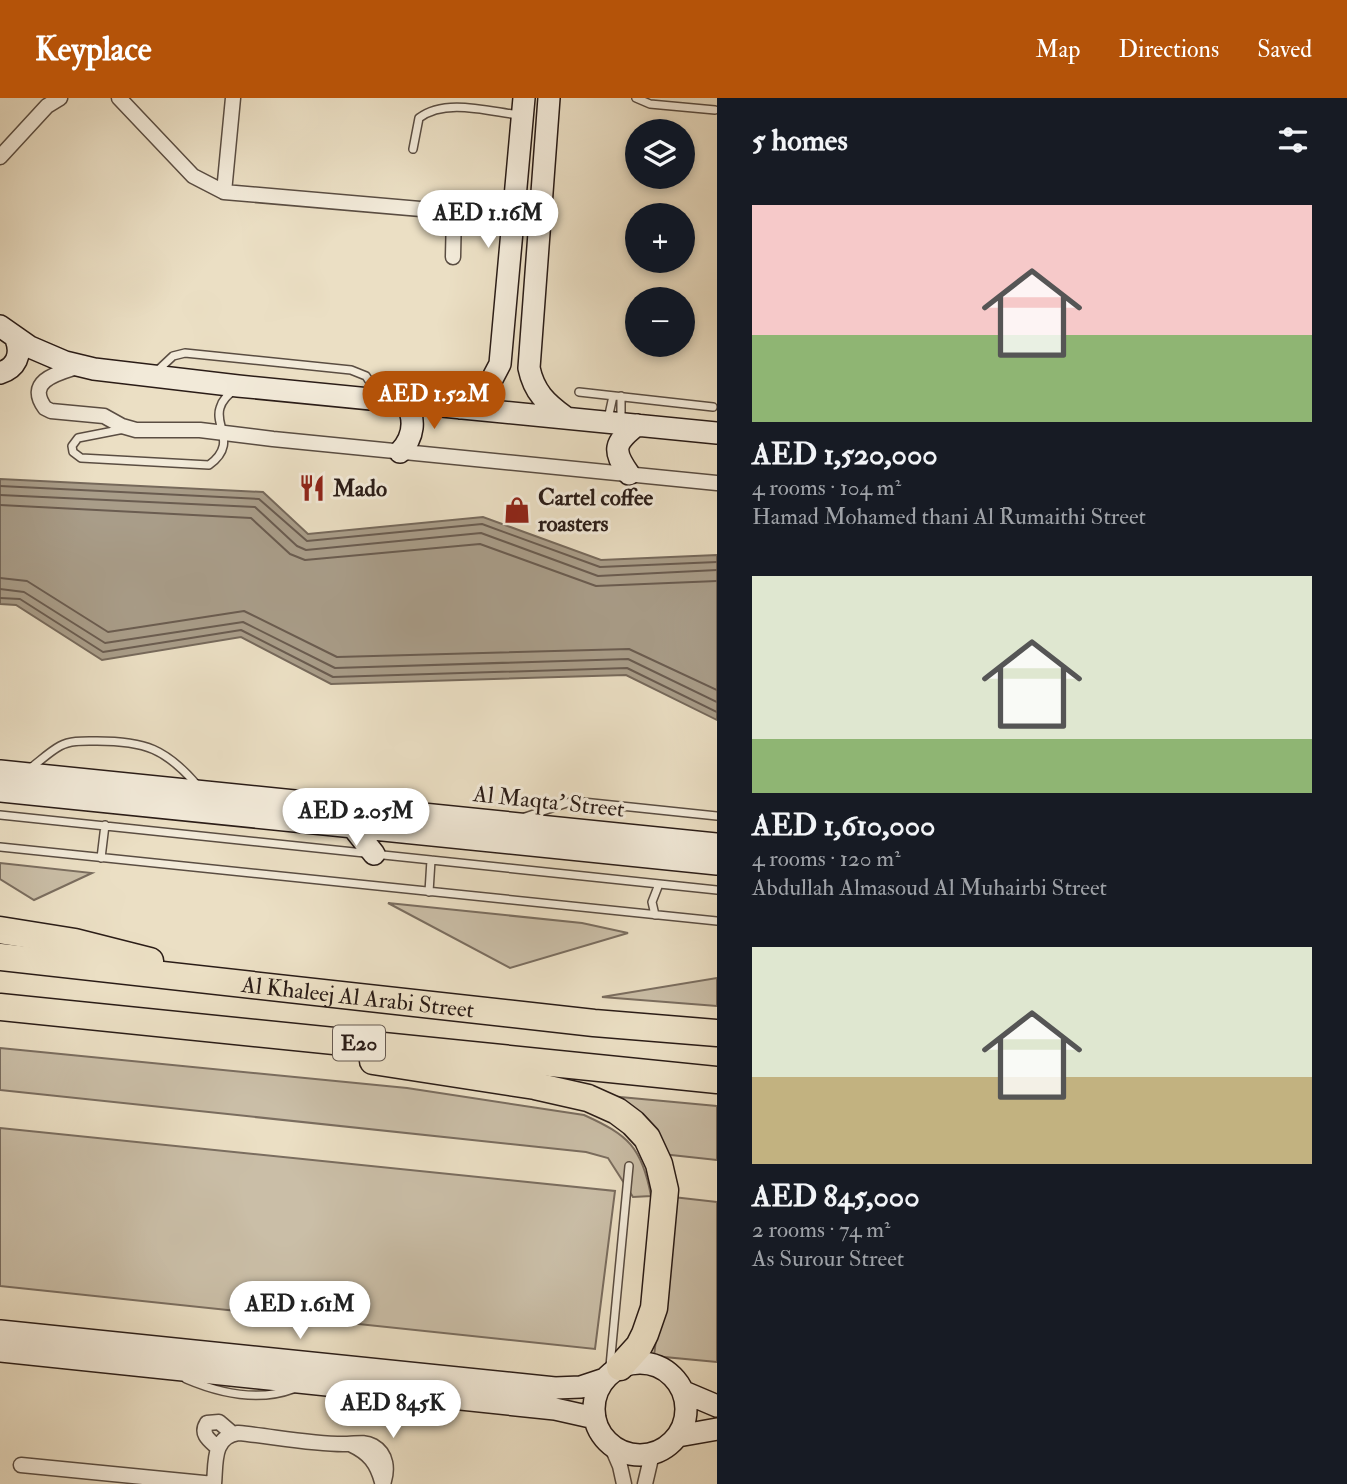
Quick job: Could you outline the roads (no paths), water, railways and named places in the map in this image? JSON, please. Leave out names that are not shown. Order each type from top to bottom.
[{"type":"highway","points":[[0,930],[112,950],[148,960],[191,978]]},
{"type":"highway","name":"Al Khaleej Al Arabi Street","points":[[0,957],[594,1023],[714,1032]]},
{"type":"highway","name":"Al Khaleej Al Arabi Street","points":[[0,1007],[717,1080]]},
{"type":"highway","points":[[291,1036],[338,1055],[536,1086],[588,1098],[617,1111],[633,1123],[655,1151],[665,1191],[651,1322],[639,1346],[612,1373]]},
{"type":"street","points":[[0,157],[47,107],[60,98]]},
{"type":"street","points":[[119,98],[193,176],[225,192],[513,217]]},
{"type":"street","points":[[225,192],[233,98]]},
{"type":"street","points":[[549,98],[529,368],[535,388],[541,397],[565,417]]},
{"type":"street","points":[[460,408],[489,385],[500,364],[523,107]]},
{"type":"street","points":[[453,257],[454,212]]},
{"type":"street","points":[[8,333],[65,362],[152,377],[717,433]]},
{"type":"street","points":[[0,373],[11,368],[16,362],[19,347],[8,333]]},
{"type":"street","points":[[82,366],[48,376],[41,387],[40,398],[43,406],[51,411],[104,416],[128,429],[224,432],[400,452],[717,482]]},
{"type":"street","points":[[400,452],[412,431],[412,416],[406,402]]},
{"type":"street","points":[[622,424],[618,457],[629,474]]},
{"type":"street","name":"Al Maqta' Street","points":[[0,771],[202,791],[347,819],[509,823],[717,844]]},
{"type":"street","name":"Al Maqta' Street","points":[[0,791],[347,819],[717,864]]},
{"type":"street","points":[[347,819],[373,854]]},
{"type":"street","points":[[0,1332],[555,1388],[581,1387],[632,1363],[657,1366],[678,1381],[687,1407],[678,1436],[662,1450],[652,1454],[630,1454],[611,1445]]},
{"type":"street","points":[[4,1353],[555,1409],[595,1418]]},
{"type":"street","points":[[612,1373],[597,1391],[595,1418],[601,1433],[611,1445],[624,1484]]},
{"type":"street","points":[[684,1392],[717,1406]]},
{"type":"street","points":[[218,1448],[205,1436],[207,1423],[219,1422],[233,1434]]},
{"type":"street","points":[[678,1436],[717,1429]]},
{"type":"street","points":[[21,1465],[79,1477],[214,1484],[218,1448],[223,1439],[233,1434],[347,1444],[372,1458],[383,1484]]},
{"type":"street","points":[[645,1484],[652,1454]]},
{"type":"lane","points":[[636,98],[650,104],[715,110]]},
{"type":"lane","points":[[413,149],[419,118],[427,111],[441,106],[523,107]]},
{"type":"lane","points":[[152,377],[173,356],[185,353],[351,370],[366,376],[381,400]]},
{"type":"lane","points":[[128,429],[78,438],[74,441],[73,452],[81,458],[205,466],[215,460],[223,445],[224,432],[219,409],[238,386]]},
{"type":"lane","points":[[579,392],[713,407]]},
{"type":"lane","points":[[617,396],[622,424]]},
{"type":"lane","points":[[617,396],[622,424]]},
{"type":"lane","points":[[24,773],[68,743],[129,743],[150,747],[179,765],[202,791]]},
{"type":"lane","points":[[509,823],[573,801],[717,816]]},
{"type":"lane","points":[[0,815],[717,890]]},
{"type":"lane","points":[[101,858],[105,825]]},
{"type":"lane","points":[[0,847],[717,921]]},
{"type":"lane","points":[[429,892],[431,860]]},
{"type":"lane","points":[[655,915],[653,896],[659,884]]},
{"type":"lane","points":[[612,1373],[629,1166]]},
{"type":"water","points":[[0,479],[263,492],[308,534],[483,517],[601,560],[717,555],[717,720],[626,675],[331,684],[241,637],[102,660],[16,605],[0,604]]},
{"type":"place","name":"Mado","points":[[312,488]]},
{"type":"place","name":"Cartel coffee roasters","points":[[517,510]]}]
